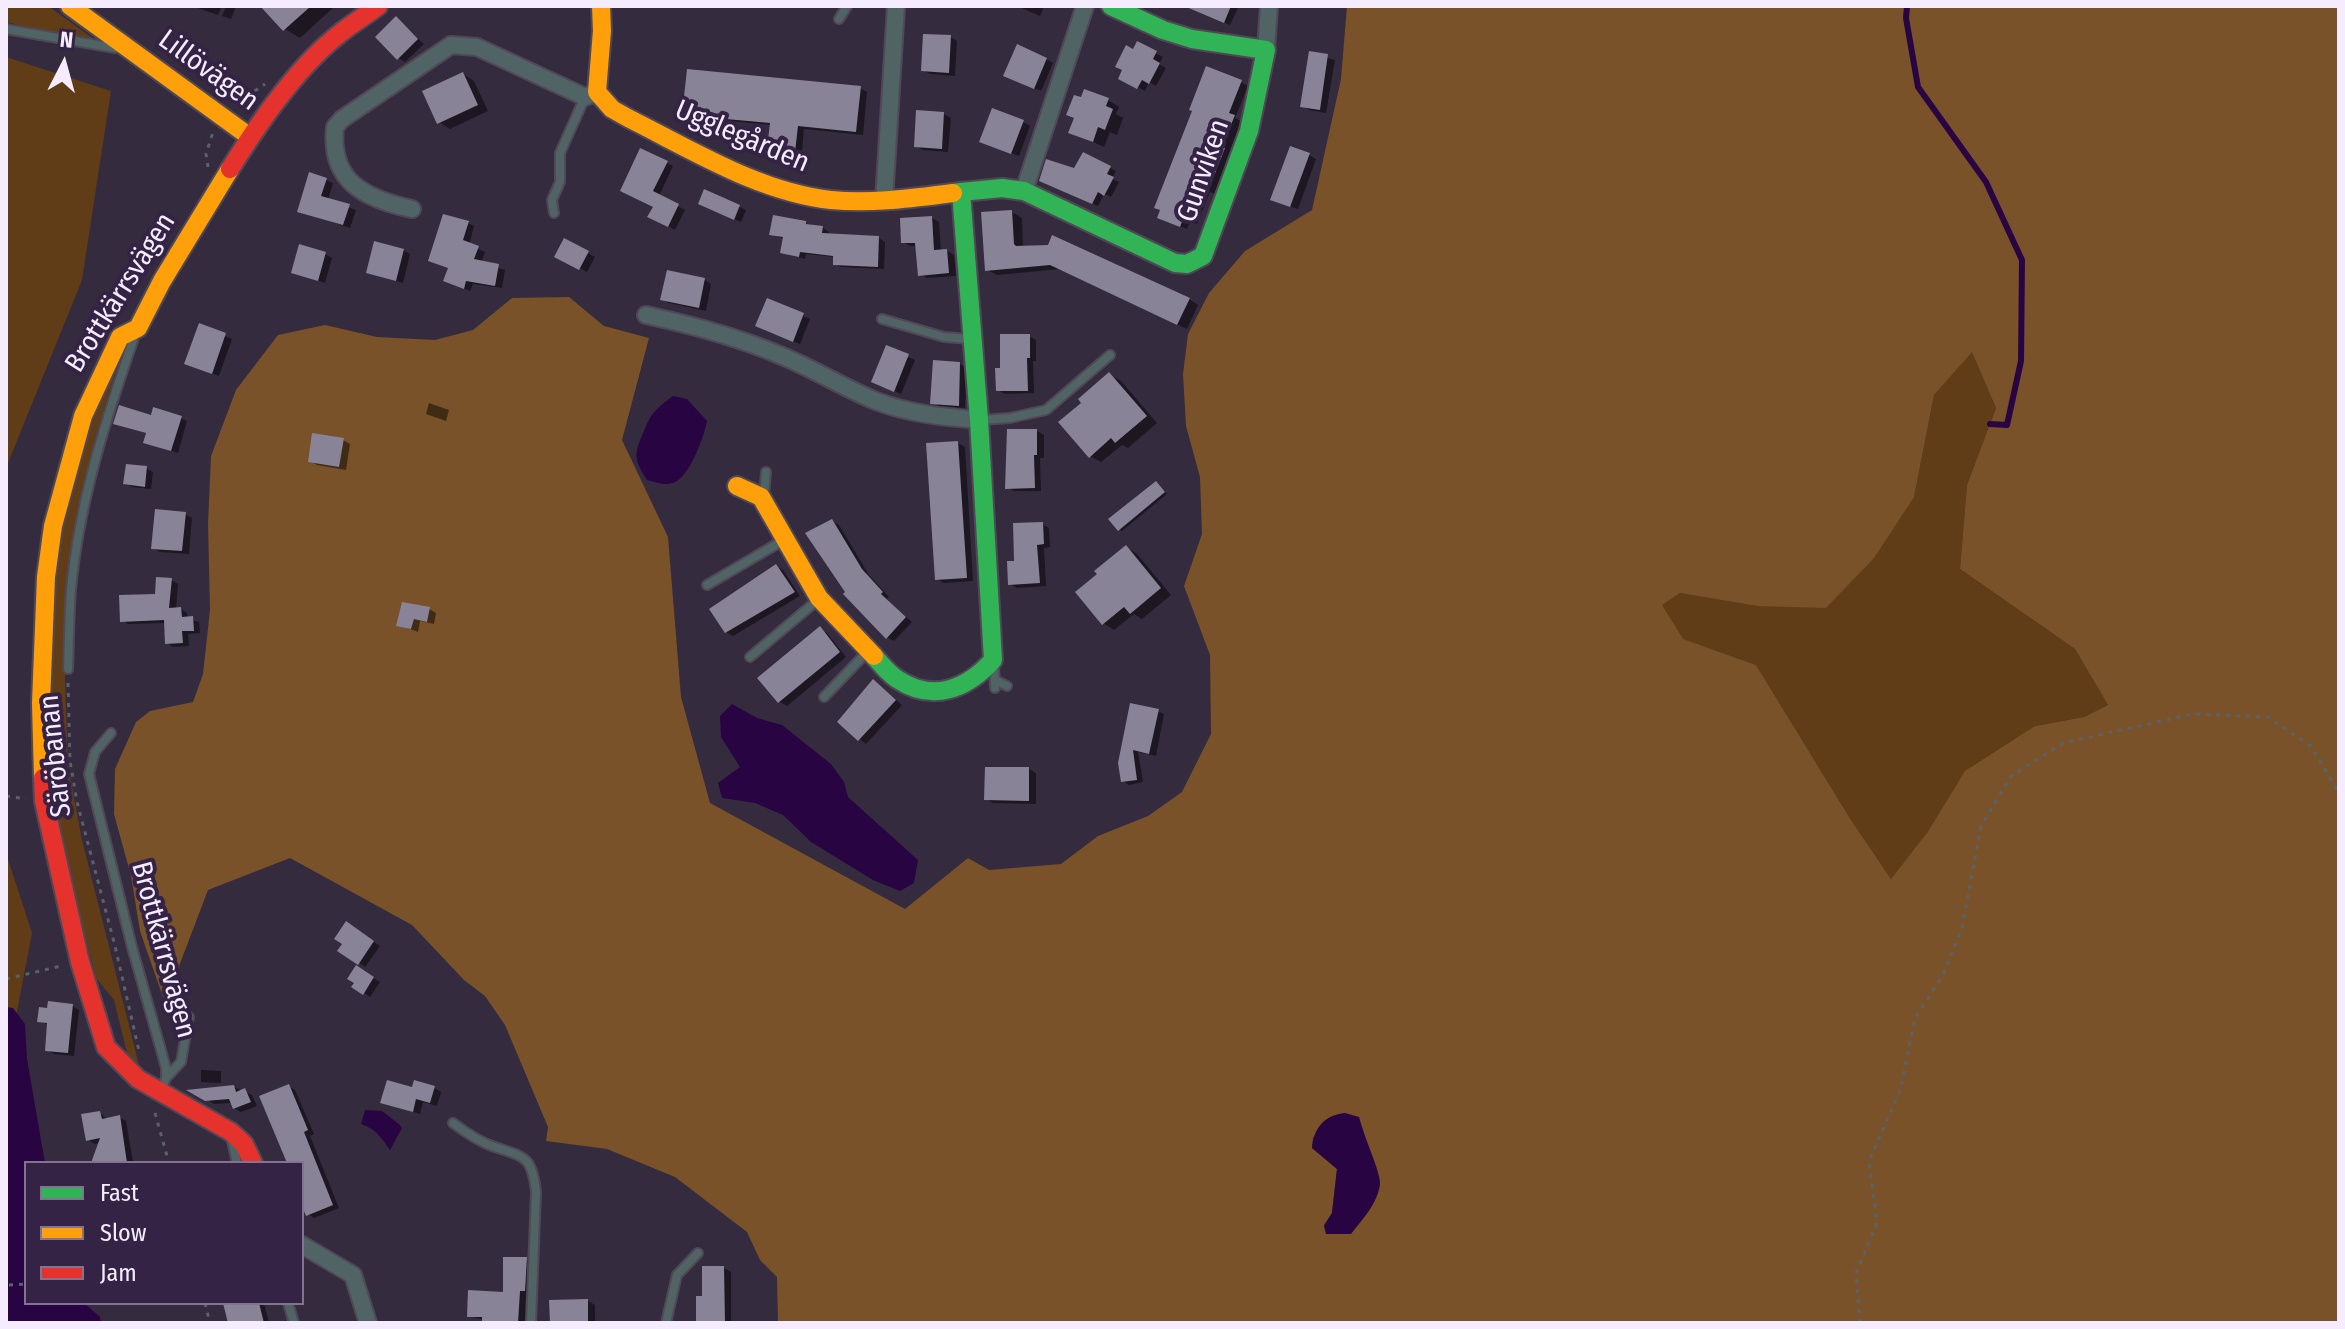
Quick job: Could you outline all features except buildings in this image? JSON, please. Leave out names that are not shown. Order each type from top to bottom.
[{"type":"street","name":"Lillövägen","points":[[70,6],[250,137]]},
{"type":"street","name":"Brottkärrsvägen","points":[[231,1132],[106,1047],[80,962],[44,801],[41,703],[46,577],[53,526],[83,416],[120,337],[138,328],[162,281],[250,137],[305,67],[336,36],[378,6]]},
{"type":"street","points":[[412,209],[383,203],[361,193],[353,185],[336,155],[335,127],[342,119],[451,45],[477,47],[591,94],[602,42],[601,6]]},
{"type":"street","points":[[884,201],[896,6]]},
{"type":"street","points":[[1024,191],[1085,6]]},
{"type":"street","points":[[1111,6],[1163,30],[1192,39],[1266,50]]},
{"type":"street","name":"Gunviken","points":[[961,192],[1002,188],[1024,191],[1175,263],[1187,264],[1203,256],[1249,131],[1266,50],[1269,6]]},
{"type":"street","name":"Ugglegården","points":[[591,94],[612,109],[781,189],[840,200],[884,201],[961,192]]},
{"type":"street","points":[[737,486],[751,490],[764,501],[819,598],[895,678],[917,689],[939,691],[977,678],[993,660],[979,420],[961,192]]},
{"type":"street","points":[[646,315],[695,326],[781,355],[875,401],[897,408],[940,417],[979,420]]},
{"type":"street","points":[[231,1132],[244,1144],[252,1161]]},
{"type":"street","points":[[304,1246],[353,1275],[368,1323]]},
{"type":"lane","points":[[839,19],[847,6]]},
{"type":"lane","name":"Lillövägen","points":[[6,29],[81,44],[132,50]]},
{"type":"lane","points":[[554,213],[552,200],[560,182],[560,153],[591,94]]},
{"type":"lane","points":[[882,319],[944,337],[973,339]]},
{"type":"lane","points":[[68,669],[71,589],[81,519],[105,422],[138,328]]},
{"type":"lane","points":[[979,420],[1010,418],[1046,410],[1110,355]]},
{"type":"lane","points":[[764,501],[766,472]]},
{"type":"lane","points":[[707,585],[785,539]]},
{"type":"lane","points":[[750,657],[819,598]]},
{"type":"lane","points":[[824,697],[868,652]]},
{"type":"lane","points":[[993,660],[995,684],[1007,686]]},
{"type":"lane","name":"Brottkärrsvägen","points":[[111,733],[91,762],[91,789],[166,1068],[158,1085]]},
{"type":"lane","points":[[158,1085],[181,1062],[189,1017]]},
{"type":"lane","points":[[453,1123],[480,1141],[521,1155],[534,1173],[531,1323]]},
{"type":"lane","points":[[231,1132],[237,1161]]},
{"type":"lane","points":[[666,1323],[677,1275],[698,1253]]},
{"type":"path","name":"Säröbanan","points":[[68,669],[70,761],[77,802],[140,1054]]},
{"type":"path","points":[[1860,1323],[1856,1273],[1877,1223],[1869,1161],[1900,1091],[1915,1018],[1943,975],[1962,928],[1981,826],[2011,776],[2063,743],[2193,714],[2268,717],[2311,746],[2339,793]]},
{"type":"path","points":[[6,979],[80,962]]},
{"type":"path","points":[[158,1085],[169,1161]]},
{"type":"path","points":[[9,1285],[24,1284]]},
{"type":"shaded area","points":[[6,6],[48,6],[94,39],[6,22]]},
{"type":"shaded area","points":[[1347,6],[2339,6],[2339,1323],[778,1323],[777,1277],[760,1260],[747,1232],[675,1177],[607,1149],[546,1141],[548,1127],[505,1025],[485,996],[464,980],[412,925],[290,858],[208,890],[165,1003],[140,931],[131,876],[114,814],[115,769],[136,722],[150,711],[193,702],[203,674],[210,610],[208,524],[211,456],[236,390],[278,335],[325,325],[377,337],[435,340],[473,330],[512,298],[569,297],[604,326],[649,338],[622,440],[668,537],[681,697],[710,803],[905,909],[968,858],[989,870],[1061,864],[1098,836],[1148,816],[1182,792],[1211,734],[1210,655],[1184,586],[1202,534],[1200,477],[1186,426],[1183,374],[1188,334],[1209,293],[1245,251],[1312,210],[1341,79]],"holes":[[[1972,352],[1996,408],[1967,485],[1960,569],[2075,649],[2108,705],[2084,717],[2035,726],[1965,771],[1929,830],[1891,879],[1756,665],[1683,639],[1662,605],[1680,593],[1757,606],[1826,608],[1874,558],[1914,497],[1934,395]],[[1359,1117],[1370,1152],[1374,1201],[1351,1234],[1324,1225],[1332,1213],[1337,1169],[1312,1148],[1313,1138],[1323,1122]]]},
{"type":"shaded area","points":[[6,57],[111,91],[82,280],[6,468]]},
{"type":"shaded area","points":[[1972,351],[1996,408],[1967,485],[1960,569],[2075,649],[2108,705],[2084,717],[2035,726],[1929,830],[1891,879],[1756,665],[1682,639],[1661,605],[1680,593],[1757,606],[1914,497],[1934,395]]},
{"type":"shaded area","points":[[118,364],[83,491],[65,620],[65,681],[68,766],[82,840],[139,1065],[134,1066],[127,1053],[114,1000],[96,978],[63,851],[51,779],[52,589],[73,475],[111,373]]},
{"type":"shaded area","points":[[673,396],[687,399],[707,421],[685,473],[673,483],[663,484],[647,480],[637,461],[637,451],[652,415]]},
{"type":"shaded area","points":[[732,704],[757,718],[782,725],[831,764],[844,782],[848,797],[918,860],[914,883],[900,891],[873,880],[811,842],[783,815],[755,803],[722,798],[718,783],[740,767],[721,737],[720,716]]},
{"type":"shaded area","points":[[6,853],[32,933],[8,1058],[26,1161],[24,1305],[6,1323]]},
{"type":"shaded area","points":[[6,1007],[13,1008],[25,1024],[27,1059],[45,1161],[24,1161],[24,1305],[86,1305],[100,1317],[101,1323],[6,1323]]},
{"type":"shaded area","points":[[365,1110],[382,1111],[402,1128],[390,1150],[378,1134],[361,1124]]},
{"type":"shaded area","points":[[1345,1113],[1359,1117],[1378,1171],[1379,1191],[1351,1234],[1326,1234],[1324,1226],[1332,1213],[1337,1169],[1312,1148],[1315,1134],[1322,1123],[1332,1116]]},
{"type":"waterway","points":[[1907,6],[1906,18],[1918,87],[1986,182],[2022,260],[2021,361],[2007,425],[1990,424]]},
{"type":"traffic: fast","points":[[961,192],[1002,188],[1024,191],[1175,263],[1187,264],[1203,256],[1249,131],[1266,50],[1192,39],[1163,30],[1111,6]]},
{"type":"traffic: fast","points":[[874,656],[897,679],[910,686],[936,691],[961,685],[993,660],[979,420],[961,192],[953,193]]},
{"type":"traffic: slow","points":[[70,6],[250,137]]},
{"type":"traffic: slow","points":[[601,6],[597,92],[612,109],[628,118],[726,168],[804,195],[862,201],[953,193]]},
{"type":"traffic: slow","points":[[43,778],[41,703],[46,577],[53,526],[83,416],[120,337],[138,328],[162,281],[230,169]]},
{"type":"traffic: slow","points":[[737,486],[761,497],[819,598],[874,656]]},
{"type":"traffic: jam","points":[[230,169],[265,116],[307,64],[322,48],[378,6]]},
{"type":"traffic: jam","points":[[43,778],[44,801],[80,962],[106,1047],[138,1079],[231,1132],[244,1144],[252,1161]]}]
